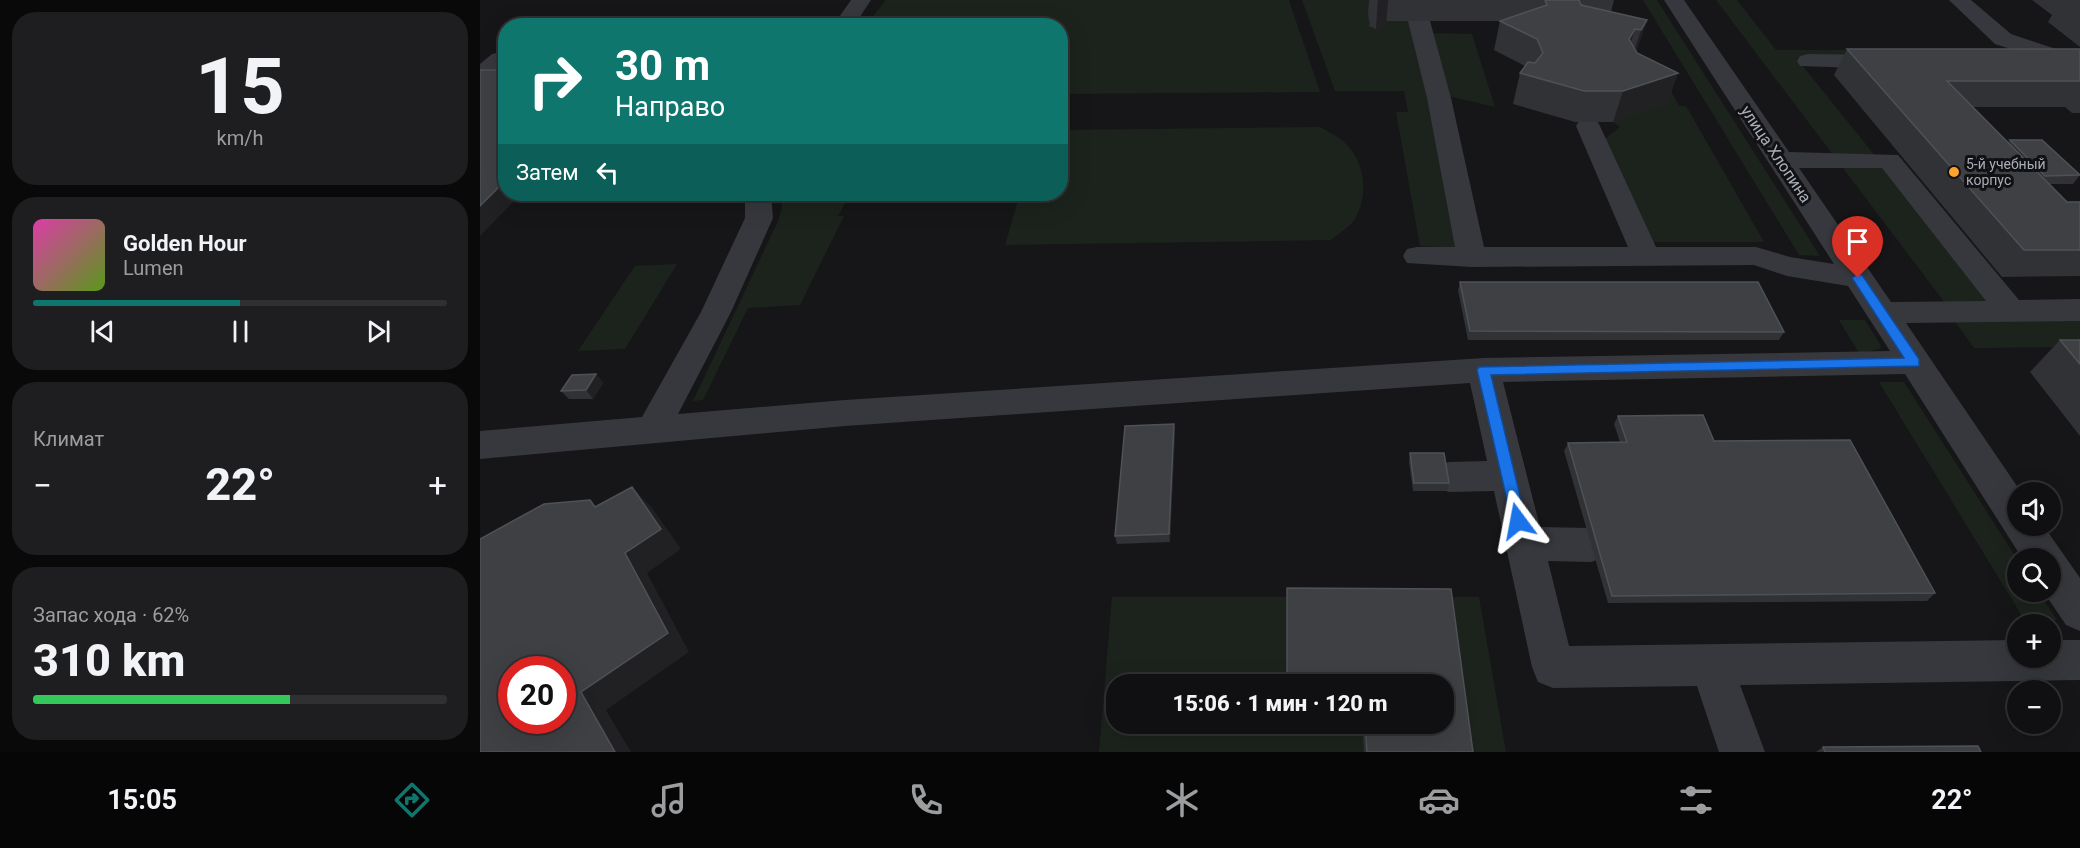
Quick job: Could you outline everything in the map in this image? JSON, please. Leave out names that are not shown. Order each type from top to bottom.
[{"type":"street","points":[[849,18],[861,0]]},
{"type":"street","name":"улица Хлопина","points":[[1674,0],[2007,502]]},
{"type":"street","points":[[1959,0],[2002,39],[2079,62]]},
{"type":"street","points":[[1418,12],[1472,258]]},
{"type":"street","points":[[480,76],[495,59]]},
{"type":"street","points":[[1808,62],[1913,62]]},
{"type":"street","points":[[2007,62],[2079,62]]},
{"type":"street","points":[[1588,126],[1647,258]]},
{"type":"street","points":[[1780,160],[1888,160],[2011,311]]},
{"type":"street","points":[[653,429],[716,312],[759,218],[758,201]]},
{"type":"street","points":[[1417,256],[1472,258],[1756,256],[1787,266],[1858,278]]},
{"type":"street","points":[[1882,313],[2080,310]]},
{"type":"street","points":[[480,445],[653,429],[1284,382],[1484,370],[1914,362]]},
{"type":"street","points":[[1484,370],[1552,667],[2080,660]]},
{"type":"street","points":[[1449,477],[1508,476]]},
{"type":"street","points":[[1524,544],[1591,545]]},
{"type":"street","points":[[2061,584],[2080,612]]},
{"type":"street","points":[[1712,666],[1742,752]]},
{"type":"shaded area","points":[[886,0],[1289,0],[1320,92],[1068,94],[1068,18],[872,18]]},
{"type":"shaded area","points":[[1302,0],[1409,0],[1457,248],[1420,246],[1396,112],[1408,112],[1404,91],[1335,91]]},
{"type":"shaded area","points":[[1643,0],[1657,0],[1820,256],[1799,255]]},
{"type":"shaded area","points":[[1716,0],[1737,0],[1776,50],[2000,50],[2009,57],[1797,59],[1994,303],[1945,303]]},
{"type":"shaded area","points":[[1430,33],[1472,34],[1495,107],[1444,95]]},
{"type":"shaded area","points":[[1670,89],[1679,106],[1686,106],[1764,242],[1652,242],[1604,140],[1620,127],[1613,122]]},
{"type":"shaded area","points":[[1320,127],[1344,142],[1357,158],[1363,178],[1362,199],[1355,219],[1331,240],[1005,245],[1018,201],[1068,201],[1068,130]]},
{"type":"shaded area","points":[[782,201],[846,201],[838,216],[844,216],[800,305],[748,308],[703,400],[693,401],[778,221]]},
{"type":"shaded area","points":[[677,264],[625,349],[578,351],[635,266]]},
{"type":"shaded area","points":[[2080,319],[2080,347],[1974,348],[1954,320]]},
{"type":"shaded area","points":[[1839,320],[1865,320],[1881,346],[1880,349],[1859,353]]},
{"type":"shaded area","points":[[1879,382],[1904,382],[2010,548],[2007,548],[2007,592]]},
{"type":"shaded area","points":[[1112,597],[1479,597],[1506,752],[1099,752]]},
{"type":"shaded area","points":[[2013,602],[2045,602],[2053,614],[2021,614]]},
{"type":"building","points":[[1545,0],[1579,0],[1581,5],[1647,20],[1641,30],[1635,29],[1629,39],[1637,53],[1678,73],[1623,91],[1584,91],[1520,73],[1528,62],[1535,63],[1543,53],[1537,39],[1500,21],[1547,5]]},
{"type":"building","points":[[1847,49],[2080,49],[2080,81],[1947,81],[2067,202],[2080,202],[2080,250],[2024,250]]},
{"type":"building","points":[[480,70],[498,70],[498,188],[480,206]]},
{"type":"building","points":[[2010,140],[2042,140],[2080,175],[2045,176]]},
{"type":"building","points":[[1460,282],[1758,282],[1784,332],[1470,331]]},
{"type":"building","points":[[2060,340],[2080,340],[2080,364]]},
{"type":"building","points":[[596,374],[586,390],[561,391],[572,375]]},
{"type":"building","points":[[1703,415],[1714,441],[1850,440],[1935,593],[1612,596],[1568,443],[1627,442],[1618,416]]},
{"type":"building","points":[[1174,424],[1169,534],[1115,536],[1125,426]]},
{"type":"building","points":[[1410,453],[1444,453],[1449,483],[1414,483]]},
{"type":"building","points":[[632,487],[661,529],[625,553],[668,633],[581,692],[615,752],[480,752],[480,539],[544,504],[590,500],[595,507]]},
{"type":"building","points":[[1287,588],[1451,589],[1473,752],[1367,752],[1366,734],[1454,734],[1454,674],[1287,674]]},
{"type":"building","points":[[1978,746],[1981,752],[1825,752],[1823,747]]},
{"type":"place","name":"5-й учебный корпус","points":[[1954,172]]},
{"type":"route","points":[[1518,521],[1484,370],[1914,362],[1858,278]]}]
